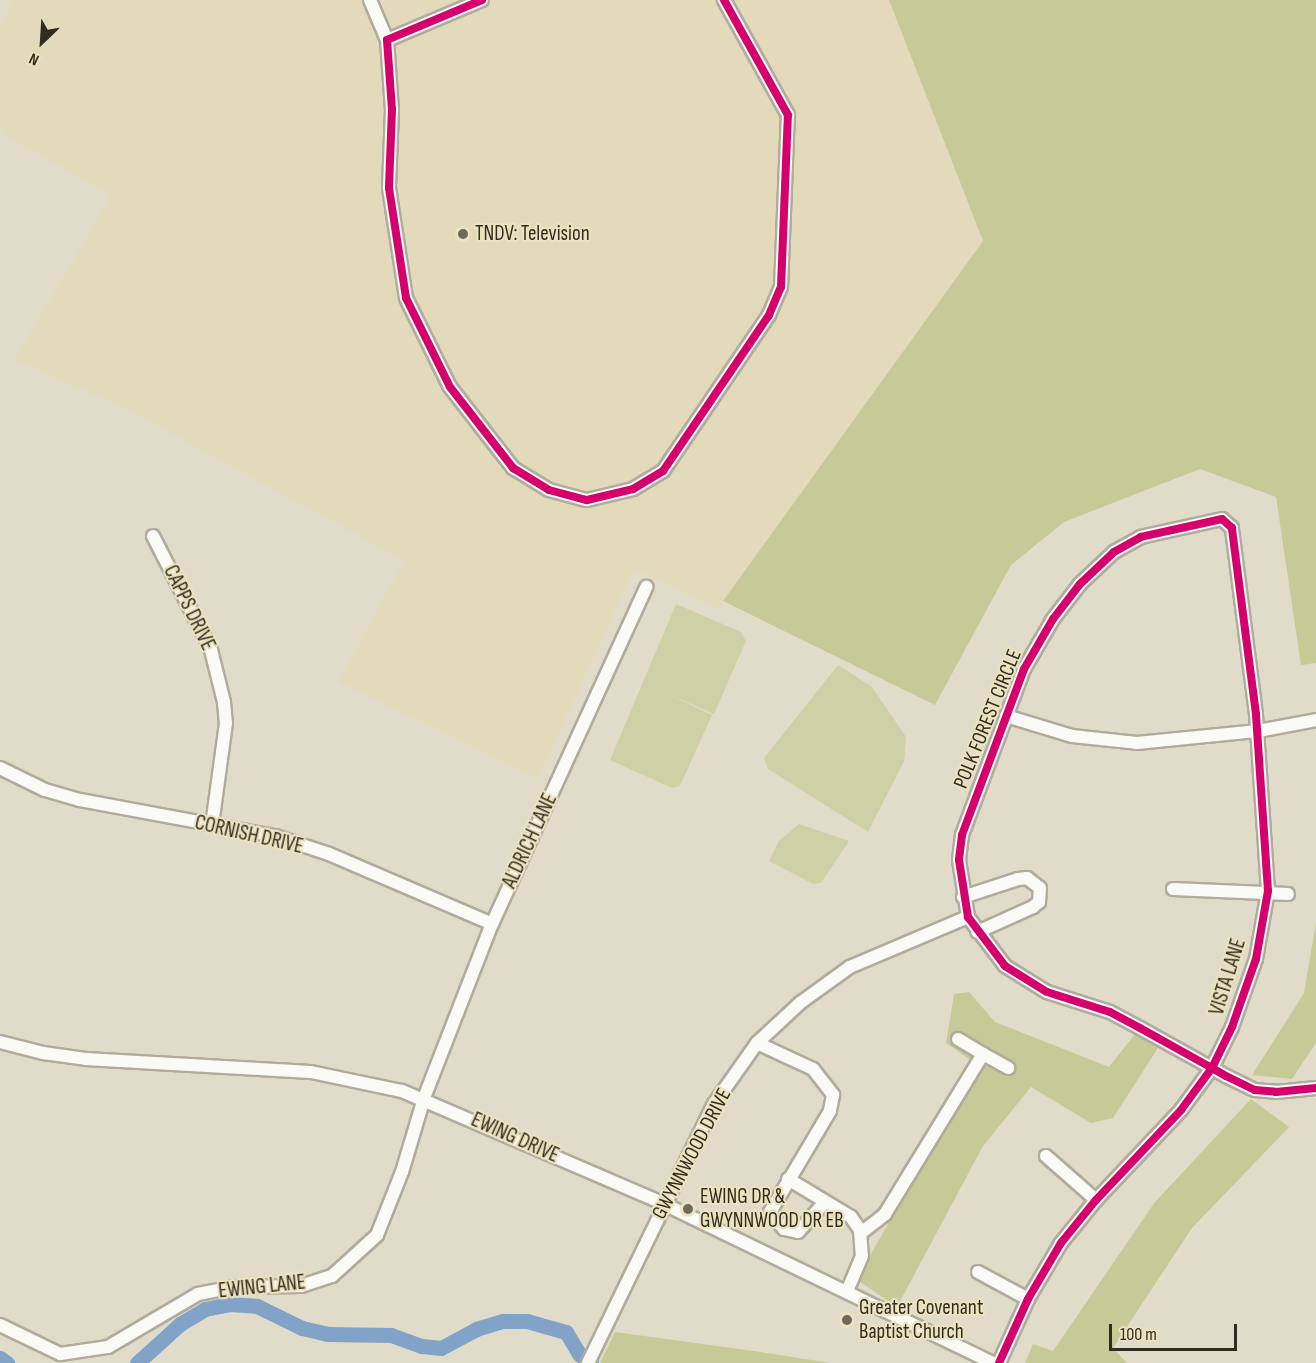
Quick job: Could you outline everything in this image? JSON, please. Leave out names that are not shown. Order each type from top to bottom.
[{"type":"street","points":[[370,0],[387,40],[392,109],[389,188],[406,298],[450,387],[513,468],[549,490],[586,500],[633,489],[663,471],[768,315],[782,287],[788,115],[724,0]]},
{"type":"street","points":[[387,40],[482,0]]},
{"type":"street","name":"POLK FOREST CIRCLE","points":[[1232,528],[1222,519],[1141,537],[1114,552],[1080,584],[1053,619],[1024,669],[962,835],[958,860],[963,897],[968,917],[1005,966],[1047,992],[1110,1012],[1255,1090],[1276,1092],[1316,1088]]},
{"type":"street","name":"VISTA LANE","points":[[999,1363],[1028,1299],[1061,1243],[1096,1200],[1181,1110],[1212,1068],[1232,1027],[1256,959],[1268,891],[1258,731],[1232,528]]},
{"type":"street","name":"CAPPS DRIVE","points":[[153,536],[211,650],[224,702],[226,723],[212,825]]},
{"type":"street","name":"ALDRICH LANE","points":[[424,1098],[492,924],[646,587]]},
{"type":"street","points":[[1006,716],[1099,741],[1137,743],[1258,731],[1316,720]]},
{"type":"street","name":"CORNISH DRIVE","points":[[0,768],[45,790],[80,800],[275,836],[329,854],[492,924]]},
{"type":"street","points":[[963,897],[1018,879],[1027,878],[1040,888],[1039,902],[1033,907],[978,932]]},
{"type":"street","points":[[1173,889],[1268,891],[1287,894]]},
{"type":"street","name":"GWYNNWOOD DRIVE","points":[[588,1363],[714,1104],[758,1043],[800,1003],[849,967],[968,917]]},
{"type":"street","points":[[958,1039],[1008,1068]]},
{"type":"street","name":"EWING DRIVE","points":[[0,1042],[43,1053],[86,1059],[311,1072],[424,1098],[664,1204],[993,1363]]},
{"type":"street","points":[[758,1043],[813,1069],[830,1086],[833,1095],[830,1112],[770,1212],[784,1229],[793,1233],[806,1228],[825,1202]]},
{"type":"street","points":[[861,1233],[885,1214],[983,1054]]},
{"type":"street","name":"EWING LANE","points":[[0,1325],[50,1350],[72,1353],[108,1347],[169,1308],[198,1294],[233,1287],[302,1287],[332,1276],[360,1254],[386,1217],[424,1098]]},
{"type":"street","points":[[1046,1156],[1096,1200]]},
{"type":"street","points":[[788,1179],[851,1217],[861,1233],[862,1256],[847,1291]]},
{"type":"street","points":[[978,1272],[1028,1299]]},
{"type":"shaded area","points":[[7,0],[889,0],[983,241],[875,402],[717,609],[634,569],[538,779],[339,682],[404,560],[121,406],[14,360],[111,196],[7,136],[0,123],[0,25],[13,4]]},
{"type":"green space","points":[[889,0],[1316,0],[1316,663],[1301,665],[1276,497],[1200,469],[1064,522],[1011,565],[935,705],[723,601],[983,241]]},
{"type":"green space","points":[[676,604],[741,632],[746,641],[714,714],[668,694],[712,715],[680,786],[672,788],[610,760]]},
{"type":"green space","points":[[838,665],[872,687],[906,737],[904,761],[868,832],[768,769],[764,758]]},
{"type":"green space","points":[[799,824],[849,841],[821,883],[813,884],[769,861],[779,841]]},
{"type":"green space","points":[[1316,923],[1316,1043],[1292,1079],[1252,1075],[1304,993]]},
{"type":"green space","points":[[969,992],[995,1022],[1109,1067],[1135,1034],[1158,1048],[1113,1118],[1091,1123],[1031,1087],[983,1146],[897,1307],[856,1279],[980,1067],[946,1043],[954,994]]},
{"type":"green space","points":[[1251,1099],[1289,1127],[1192,1228],[1113,1348],[1127,1363],[1025,1363],[1033,1344],[1053,1351],[1155,1202]]},
{"type":"green space","points":[[615,1332],[761,1352],[831,1363],[600,1363]]},
{"type":"waterway","points":[[137,1363],[180,1324],[205,1309],[230,1304],[257,1306],[302,1328],[327,1334],[391,1335],[422,1346],[441,1348],[476,1329],[503,1321],[527,1321],[566,1332],[579,1354],[591,1363]]},
{"type":"waterway","points":[[0,1358],[7,1363]]},
{"type":"cycle path","points":[[482,0],[387,40],[392,109],[389,188],[406,298],[450,387],[513,468],[549,490],[587,500],[633,489],[663,471],[769,315],[781,287],[788,115],[724,0]]},
{"type":"cycle path","points":[[999,1363],[1028,1299],[1061,1243],[1096,1200],[1181,1110],[1212,1068],[1232,1027],[1256,959],[1268,891],[1256,714],[1232,528],[1222,519],[1141,537],[1114,552],[1080,584],[1053,619],[1024,669],[962,835],[959,860],[968,917],[1005,966],[1047,992],[1110,1012],[1140,1028],[1212,1068],[1226,1076],[1255,1090],[1276,1092],[1316,1088]]},
{"type":"place","name":"TNDV: Television","points":[[463,234]]},
{"type":"place","name":"EWING DR & GWYNNWOOD DR EB","points":[[688,1209]]},
{"type":"place","name":"Greater Covenant Baptist Church","points":[[847,1320]]}]
